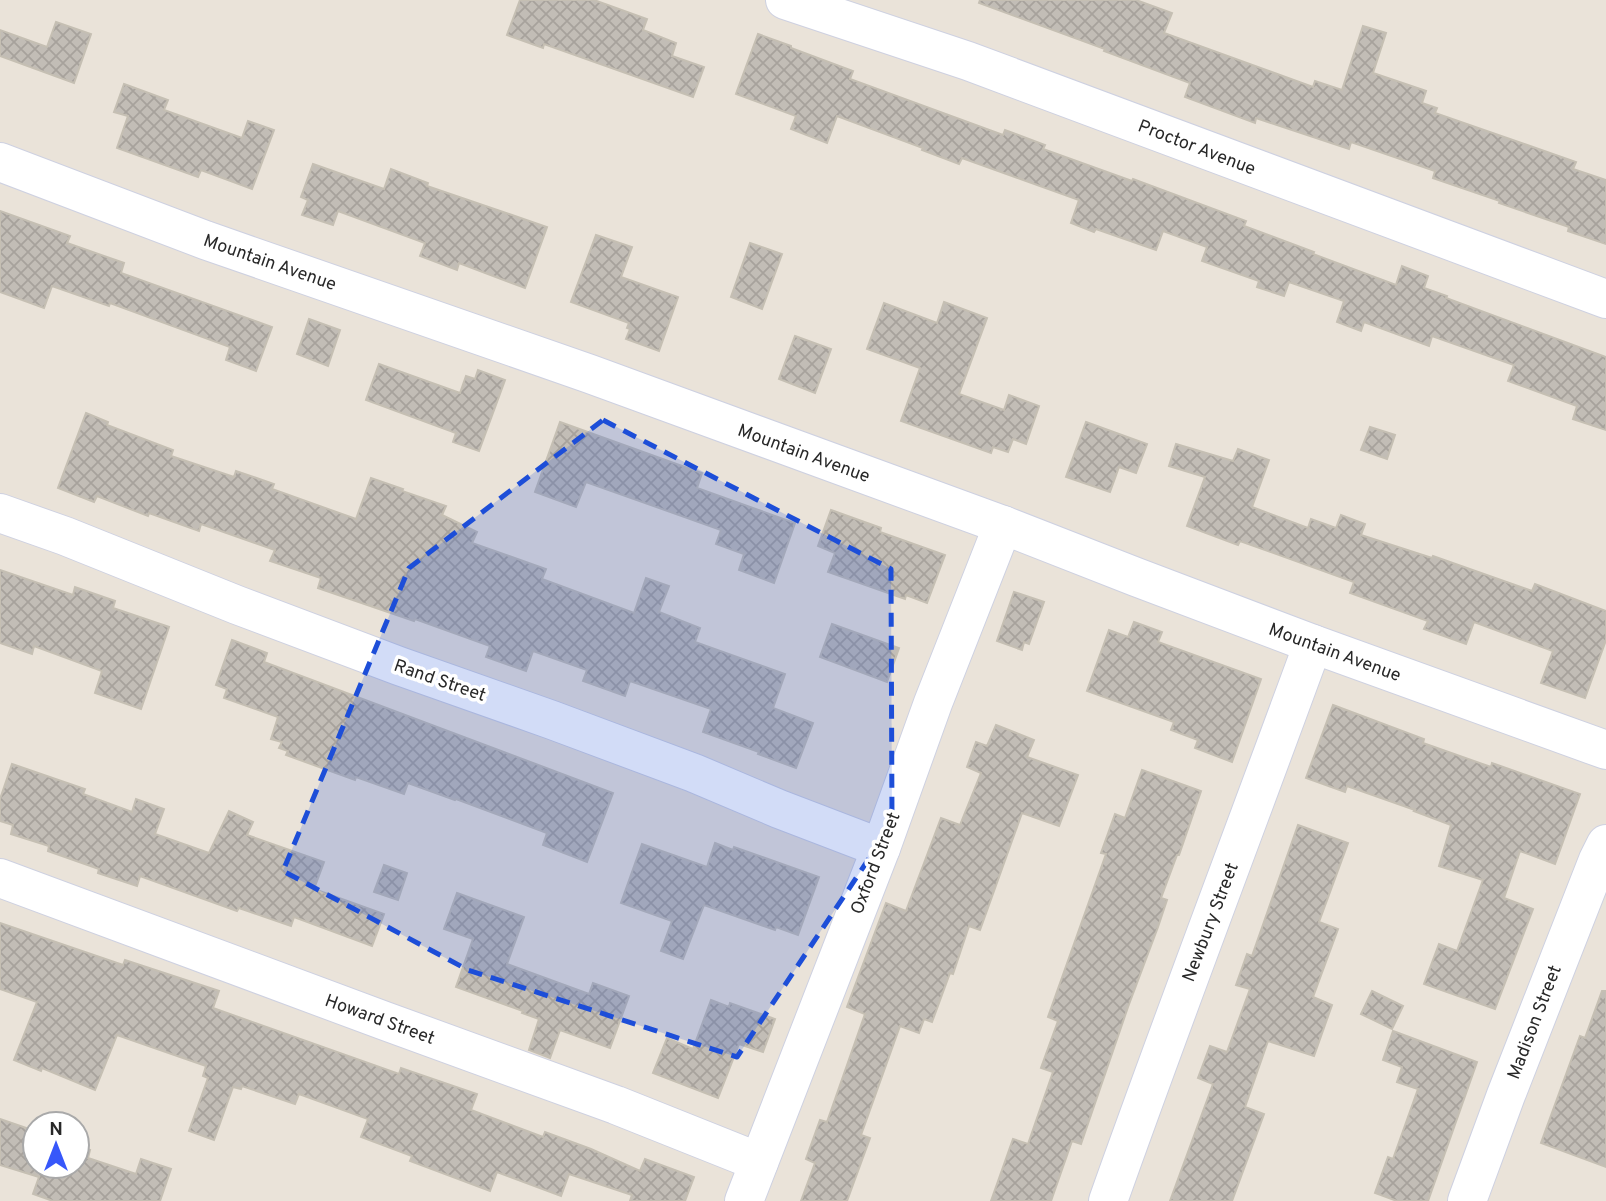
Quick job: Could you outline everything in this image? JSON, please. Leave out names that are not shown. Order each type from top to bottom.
[{"type":"street","name":"Proctor Avenue","points":[[785,0],[968,61],[1606,299]]},
{"type":"street","name":"Mountain Avenue","points":[[0,162],[205,240],[590,374],[1003,525],[1313,644],[1606,750]]},
{"type":"street","name":"Rand Street","points":[[0,513],[362,652],[552,719],[881,848]]},
{"type":"street","name":"Oxford Street","points":[[744,1201],[1003,525]]},
{"type":"street","name":"Newbury Street","points":[[1108,1201],[1313,644]]},
{"type":"street","name":"Madison Street","points":[[1467,1201],[1506,1095],[1606,844]]},
{"type":"street","name":"Howard Street","points":[[0,878],[617,1105],[759,1162]]},
{"type":"highlighted area","points":[[603,420],[891,569],[892,824],[737,1057],[468,970],[283,871],[409,568]]},
{"type":"building","points":[[520,0],[594,0],[647,19],[643,30],[676,43],[672,56],[704,67],[693,97],[544,44],[543,48],[507,35]]},
{"type":"building","points":[[980,0],[1136,0],[1172,13],[1164,33],[1313,87],[1315,81],[1342,90],[1363,26],[1386,33],[1373,73],[1426,91],[1422,103],[1437,108],[1435,113],[1576,162],[1573,169],[1606,180],[1606,244],[1568,231],[1569,227],[1433,178],[1435,171],[1351,142],[1349,149],[1256,118],[1255,123],[1185,97],[1190,83],[979,3]]},
{"type":"building","points":[[56,22],[91,34],[74,83],[0,56],[0,30],[47,47]]},
{"type":"building","points":[[758,34],[853,71],[850,79],[1003,135],[1005,130],[1045,145],[1043,149],[1246,221],[1244,226],[1396,285],[1402,266],[1428,276],[1424,288],[1447,296],[1446,298],[1606,357],[1606,430],[1573,419],[1577,406],[1508,381],[1514,365],[1432,336],[1429,346],[1364,322],[1361,331],[1337,322],[1344,301],[1289,282],[1284,296],[1257,287],[1259,281],[1202,261],[1207,247],[1163,231],[1156,250],[1096,229],[1094,232],[1071,223],[1079,200],[962,158],[959,164],[837,116],[827,143],[791,129],[796,116],[736,94]]},
{"type":"building","points":[[124,84],[168,100],[164,110],[242,138],[248,121],[274,130],[252,189],[201,170],[198,177],[117,148],[128,116],[114,112]]},
{"type":"building","points":[[313,164],[384,189],[391,169],[428,183],[427,186],[547,227],[525,288],[459,263],[457,270],[420,256],[425,243],[338,211],[333,225],[302,215],[308,200],[301,197]]},
{"type":"building","points":[[0,211],[70,236],[67,243],[124,263],[121,273],[272,327],[256,371],[226,360],[230,347],[110,303],[109,306],[52,286],[44,308],[0,292]]},
{"type":"building","points":[[596,235],[632,247],[621,277],[678,297],[659,351],[626,339],[629,323],[571,302]]},
{"type":"building","points":[[750,243],[782,254],[762,309],[731,297]]},
{"type":"building","points":[[944,302],[987,318],[959,394],[1004,410],[1009,395],[1039,406],[1026,444],[1013,439],[1008,452],[993,447],[991,453],[901,421],[920,368],[867,349],[884,303],[937,323]]},
{"type":"building","points":[[309,319],[340,330],[328,366],[297,354]]},
{"type":"building","points":[[795,336],[831,349],[815,393],[779,379]]},
{"type":"building","points":[[379,364],[460,393],[466,376],[475,379],[478,370],[505,380],[479,451],[453,442],[456,433],[366,400]]},
{"type":"building","points":[[86,413],[108,422],[107,425],[173,450],[171,456],[234,477],[236,471],[274,484],[272,489],[356,519],[371,478],[403,489],[402,491],[446,506],[442,515],[477,532],[472,543],[546,569],[542,579],[634,613],[646,578],[669,586],[659,612],[700,628],[695,642],[785,674],[773,708],[813,723],[796,768],[703,732],[711,709],[630,681],[625,696],[583,681],[587,670],[533,651],[526,671],[486,657],[490,646],[318,588],[321,578],[270,561],[275,550],[201,524],[199,531],[149,513],[148,516],[97,496],[94,502],[58,488]]},
{"type":"building","points":[[560,422],[702,473],[697,488],[795,523],[774,583],[739,570],[744,554],[716,544],[721,530],[586,482],[576,507],[535,492]]},
{"type":"building","points":[[1086,422],[1147,444],[1136,473],[1119,467],[1110,492],[1066,477]]},
{"type":"building","points":[[1370,427],[1395,435],[1387,459],[1361,450]]},
{"type":"building","points":[[1176,444],[1233,461],[1238,449],[1269,460],[1252,507],[1308,528],[1311,519],[1336,528],[1341,515],[1365,524],[1361,535],[1432,558],[1433,556],[1532,591],[1535,584],[1606,611],[1606,640],[1585,698],[1541,683],[1553,651],[1474,622],[1466,644],[1424,629],[1428,621],[1350,593],[1354,582],[1240,541],[1238,545],[1187,526],[1205,477],[1169,466]]},
{"type":"building","points":[[831,510],[881,528],[880,532],[945,555],[927,603],[906,595],[905,599],[828,572],[835,553],[818,546]]},
{"type":"building","points":[[0,570],[73,595],[75,587],[115,601],[113,608],[169,627],[141,709],[95,693],[102,671],[34,646],[32,654],[0,643]]},
{"type":"building","points":[[1014,592],[1044,602],[1029,644],[1024,642],[1022,650],[997,641]]},
{"type":"building","points":[[1134,622],[1162,632],[1158,642],[1261,679],[1232,762],[1195,748],[1198,740],[1171,730],[1174,722],[1087,691],[1109,630],[1128,637]]},
{"type":"building","points":[[832,624],[899,648],[887,682],[820,657]]},
{"type":"building","points":[[232,640],[267,653],[264,662],[613,793],[587,862],[543,845],[547,833],[456,799],[408,783],[404,794],[286,755],[288,751],[279,748],[282,742],[271,739],[278,717],[224,698],[227,689],[216,685]]},
{"type":"building","points":[[1333,705],[1424,739],[1423,743],[1491,767],[1492,763],[1580,794],[1555,864],[1520,851],[1504,898],[1533,909],[1495,1009],[1424,984],[1439,944],[1457,951],[1483,880],[1439,866],[1451,825],[1347,786],[1345,792],[1306,778]]},
{"type":"building","points":[[996,725],[1034,740],[1027,757],[1078,775],[1059,826],[1022,813],[980,930],[969,926],[953,974],[950,973],[932,1022],[924,1019],[919,1033],[900,1026],[861,1135],[870,1138],[847,1201],[801,1201],[815,1163],[806,1159],[820,1120],[827,1122],[865,1014],[847,1007],[886,903],[906,911],[941,818],[960,825],[981,773],[967,767],[976,742],[987,746]]},
{"type":"building","points":[[12,764],[85,789],[83,794],[132,812],[136,799],[164,809],[155,834],[209,853],[229,811],[253,822],[247,835],[324,862],[314,889],[384,914],[372,946],[294,917],[291,926],[239,908],[237,911],[140,876],[137,886],[98,873],[99,869],[48,851],[49,846],[11,834],[13,825],[0,821],[0,799]]},
{"type":"building","points":[[1142,770],[1201,791],[1161,898],[1167,900],[1158,927],[1081,1144],[1072,1141],[1051,1201],[991,1201],[1013,1139],[1028,1144],[1053,1072],[1041,1068],[1058,1021],[1048,1017],[1106,854],[1101,853],[1115,814],[1125,818]]},
{"type":"building","points":[[1298,825],[1348,843],[1319,922],[1338,929],[1313,997],[1332,1005],[1314,1056],[1268,1041],[1245,1107],[1264,1114],[1232,1201],[1170,1201],[1213,1084],[1198,1078],[1210,1046],[1227,1052],[1250,989],[1236,985],[1247,954],[1252,956]]},
{"type":"building","points":[[715,843],[733,850],[734,847],[819,877],[798,935],[776,927],[775,930],[704,905],[683,959],[661,951],[672,921],[621,903],[642,844],[707,867]]},
{"type":"building","points":[[384,865],[407,873],[398,900],[374,892]]},
{"type":"building","points":[[457,893],[524,917],[507,964],[589,994],[593,983],[629,996],[610,1048],[560,1030],[550,1058],[529,1050],[539,1019],[456,987],[473,939],[444,929]]},
{"type":"building","points":[[0,923],[123,965],[125,960],[219,991],[213,1008],[399,1074],[401,1068],[477,1094],[471,1110],[543,1137],[545,1132],[640,1171],[645,1159],[694,1177],[685,1201],[630,1201],[632,1195],[569,1174],[561,1196],[497,1172],[490,1191],[410,1161],[412,1156],[361,1137],[368,1119],[299,1094],[295,1104],[242,1086],[241,1089],[233,1087],[214,1140],[189,1131],[208,1078],[203,1076],[206,1066],[117,1035],[95,1090],[42,1068],[41,1071],[14,1060],[37,1002],[0,989]]},
{"type":"building","points":[[1372,991],[1403,1006],[1392,1029],[1361,1014]]},
{"type":"building","points":[[1602,991],[1606,991],[1606,1167],[1541,1143],[1580,1036],[1585,1038]]},
{"type":"building","points":[[711,1000],[729,1007],[730,1003],[775,1019],[763,1052],[739,1044],[718,1098],[653,1073],[667,1038],[693,1049]]},
{"type":"building","points":[[1393,1031],[1477,1062],[1428,1201],[1397,1201],[1375,1193],[1388,1157],[1393,1159],[1418,1089],[1397,1082],[1402,1067],[1383,1060]]},
{"type":"building","points":[[0,1119],[21,1126],[21,1171],[0,1165]]},
{"type":"building","points":[[91,1159],[136,1174],[141,1159],[171,1169],[160,1201],[53,1201],[33,1194],[38,1180],[91,1180]]}]
